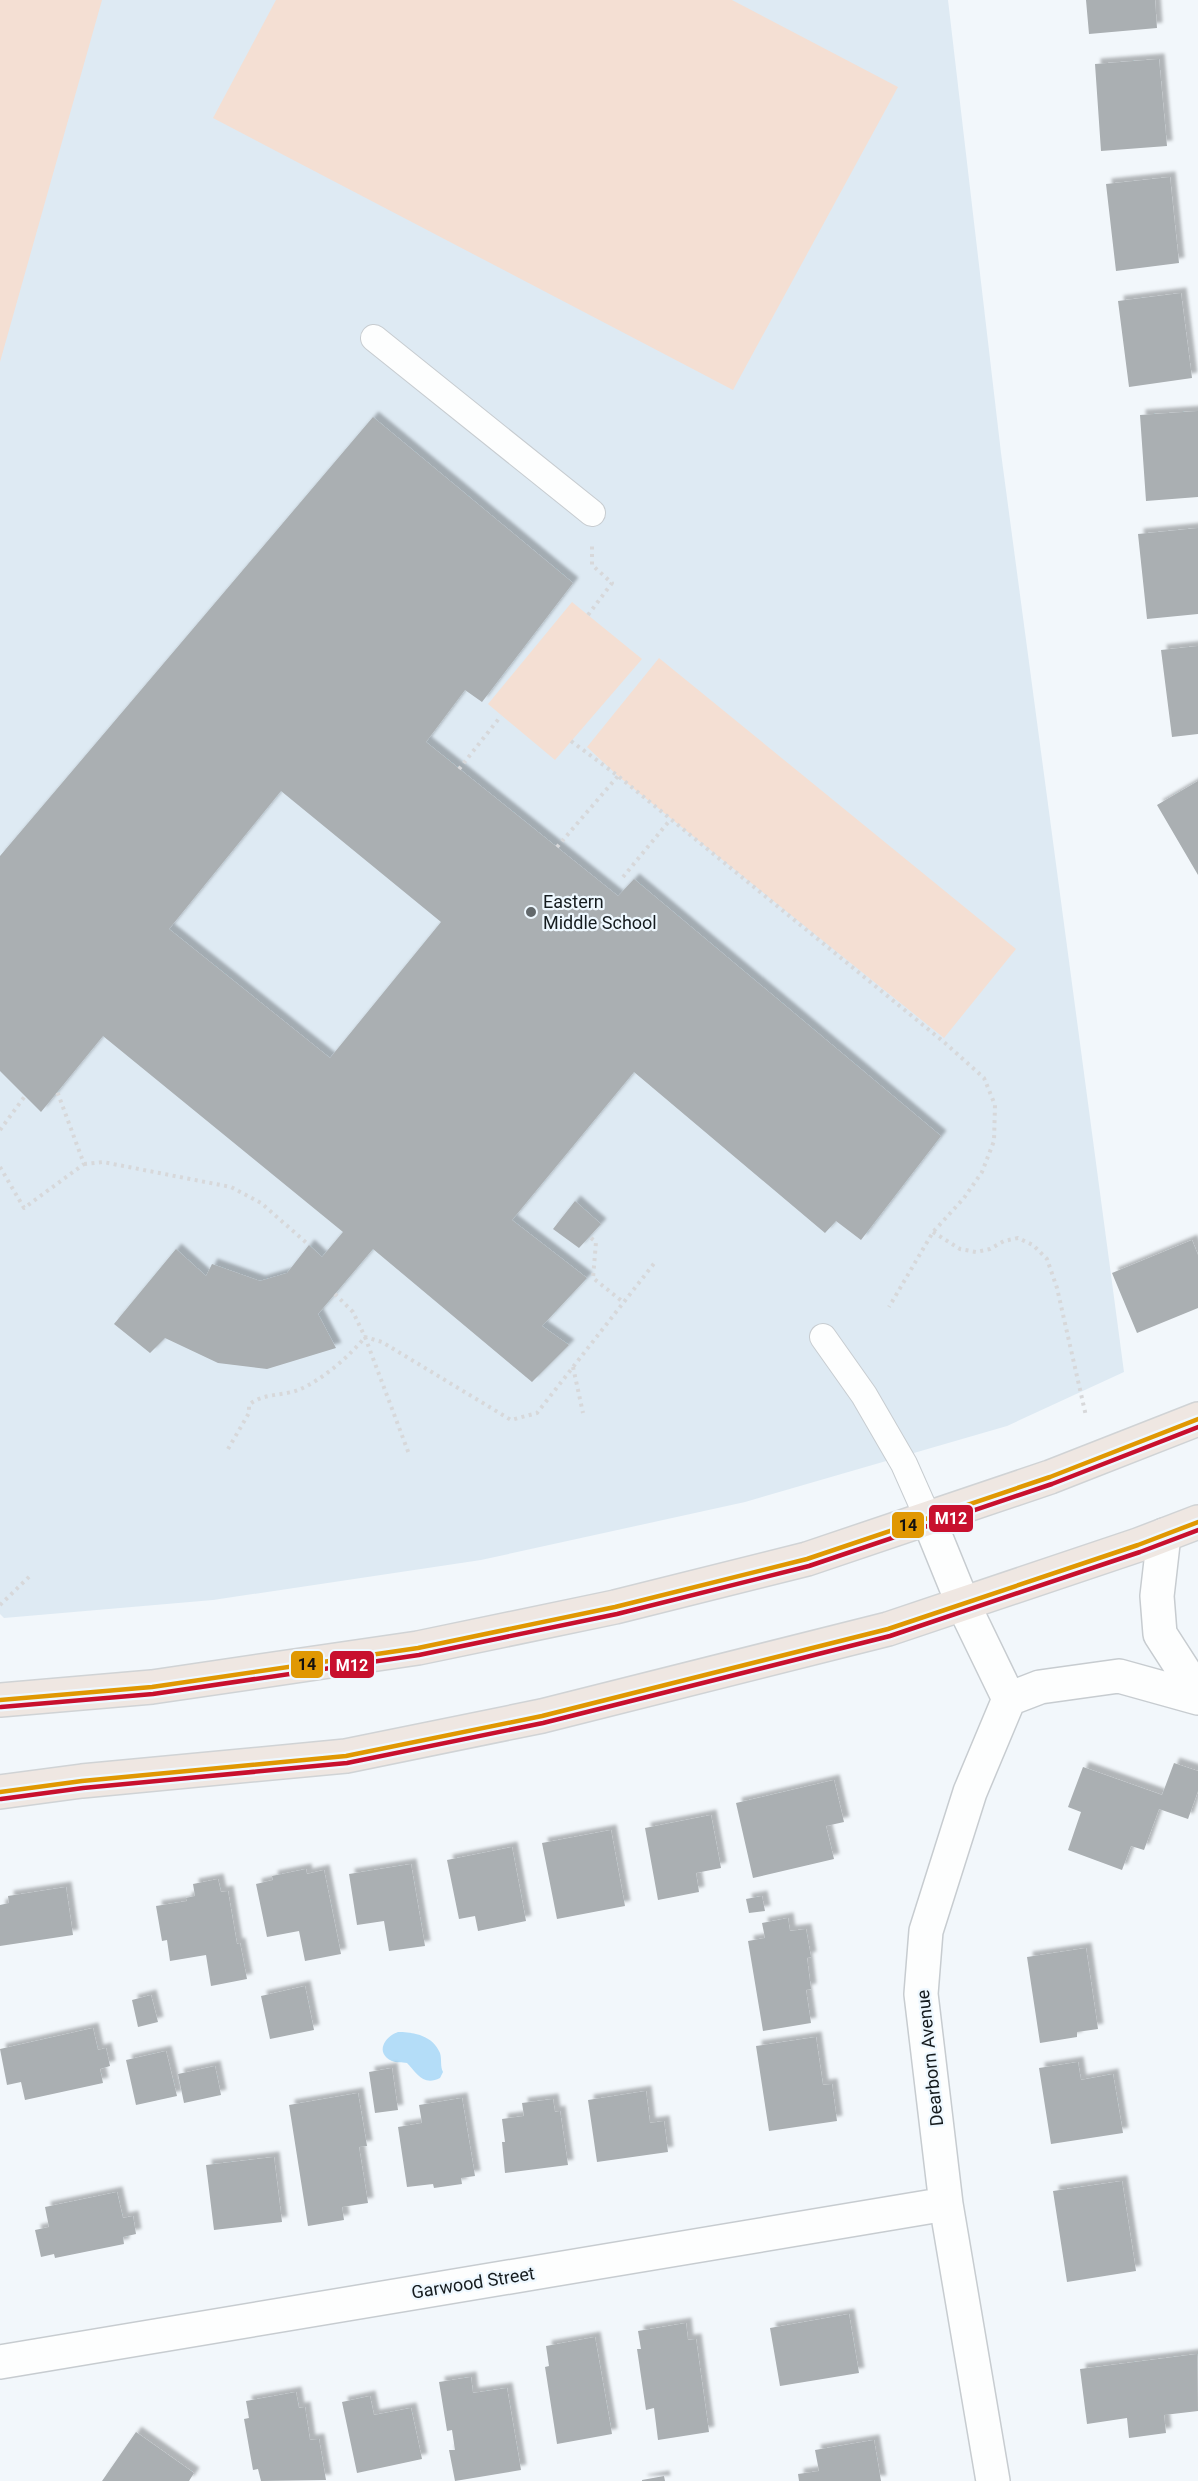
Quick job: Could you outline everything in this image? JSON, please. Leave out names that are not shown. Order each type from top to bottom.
[{"type":"main road","points":[[0,1700],[152,1687],[418,1648],[615,1607],[807,1559],[1050,1478],[1198,1419]]},
{"type":"main road","points":[[0,1792],[82,1781],[346,1756],[542,1716],[888,1629],[1164,1535],[1198,1521]]},
{"type":"street","points":[[928,1518],[963,1604],[1009,1699],[1040,1687],[1119,1676],[1198,1698]]},
{"type":"street","points":[[1164,1535],[1157,1596],[1160,1634],[1198,1693]]},
{"type":"street","name":"Dearborn Avenue","points":[[993,2481],[946,2204],[921,1994],[926,1931],[970,1792],[1009,1699]]},
{"type":"street","name":"Garwood Street","points":[[0,2361],[946,2204]]},
{"type":"lane","points":[[374,338],[592,513]]},
{"type":"lane","points":[[824,1337],[864,1395],[904,1464],[928,1518]]},
{"type":"path","points":[[588,615],[612,583],[592,565],[592,513]]},
{"type":"path","points":[[459,769],[501,716]]},
{"type":"path","points":[[571,741],[618,776],[945,1043],[984,1078],[995,1105],[994,1141],[982,1172],[933,1232],[889,1307]]},
{"type":"path","points":[[557,847],[618,776]]},
{"type":"path","points":[[623,877],[670,820]]},
{"type":"path","points":[[57,1091],[84,1164]]},
{"type":"path","points":[[0,1130],[25,1096]]},
{"type":"path","points":[[0,1167],[24,1208],[84,1164],[113,1163],[231,1187],[261,1203],[309,1245]]},
{"type":"path","points":[[933,1232],[960,1249],[976,1252],[1018,1238],[1033,1245],[1047,1259],[1057,1288],[1086,1416]]},
{"type":"path","points":[[591,1238],[596,1242],[593,1278],[623,1302]]},
{"type":"path","points":[[365,1337],[382,1342],[511,1420],[537,1413],[656,1261]]},
{"type":"path","points":[[335,1294],[353,1312],[365,1337],[409,1454]]},
{"type":"path","points":[[228,1449],[249,1413],[249,1405],[255,1400],[299,1390],[349,1357],[365,1337]]},
{"type":"path","points":[[573,1366],[583,1413]]},
{"type":"path","points":[[0,1605],[31,1575]]},
{"type":"shaded area","name":"Eastern Middle School","points":[[0,0],[948,0],[1001,453],[1124,1372],[1007,1426],[745,1502],[481,1560],[213,1600],[4,1618],[0,1614]]},
{"type":"shaded area","points":[[0,0],[102,0],[0,362]]},
{"type":"shaded area","points":[[276,0],[732,0],[898,87],[733,390],[213,118]]},
{"type":"shaded area","points":[[572,602],[642,659],[555,760],[488,704]]},
{"type":"shaded area","points":[[659,658],[1016,949],[944,1038],[618,776],[587,747]]},
{"type":"water","points":[[398,2032],[423,2036],[437,2047],[443,2072],[440,2078],[424,2080],[407,2063],[394,2062],[387,2058],[383,2045]]},
{"type":"building","points":[[1086,0],[1155,0],[1157,28],[1089,34]]},
{"type":"building","points":[[1159,59],[1167,146],[1101,151],[1095,64]]},
{"type":"building","points":[[1170,177],[1179,263],[1116,271],[1106,184]]},
{"type":"building","points":[[1181,293],[1192,378],[1129,387],[1118,301]]},
{"type":"building","points":[[1198,411],[1198,497],[1146,501],[1140,415]]},
{"type":"building","name":"Eastern Middle School","points":[[373,417],[573,583],[482,702],[465,690],[426,742],[618,896],[634,879],[941,1136],[861,1240],[836,1221],[825,1233],[634,1072],[512,1220],[587,1278],[542,1326],[569,1345],[532,1382],[373,1249],[318,1314],[336,1348],[267,1369],[218,1363],[165,1338],[150,1353],[114,1324],[176,1249],[206,1276],[212,1264],[260,1281],[287,1273],[309,1245],[322,1257],[343,1232],[103,1036],[41,1112],[0,1071],[0,856]],"holes":[[[281,791],[441,922],[330,1058],[169,929]]]},
{"type":"building","points":[[1198,528],[1198,614],[1147,619],[1138,534]]},
{"type":"building","points":[[1198,646],[1198,734],[1172,737],[1161,650]]},
{"type":"building","points":[[1198,781],[1198,875],[1157,805]]},
{"type":"building","points":[[575,1201],[601,1224],[579,1248],[553,1229]]},
{"type":"building","points":[[1192,1240],[1198,1255],[1198,1308],[1137,1333],[1112,1273]]},
{"type":"building","points":[[1174,1763],[1198,1771],[1198,1791],[1188,1819],[1159,1809],[1144,1850],[1131,1846],[1122,1870],[1068,1850],[1081,1812],[1068,1807],[1083,1767],[1162,1795]]},
{"type":"building","points":[[834,1780],[844,1822],[826,1826],[834,1859],[753,1878],[736,1803]]},
{"type":"building","points":[[711,1815],[721,1868],[696,1873],[699,1892],[658,1900],[645,1828]]},
{"type":"building","points":[[611,1830],[625,1906],[557,1919],[542,1843]]},
{"type":"building","points":[[512,1847],[526,1921],[478,1931],[475,1916],[459,1919],[447,1860]]},
{"type":"building","points":[[411,1864],[425,1946],[389,1951],[384,1921],[357,1925],[349,1874]]},
{"type":"building","points":[[306,1869],[307,1874],[324,1870],[341,1954],[305,1961],[299,1931],[267,1937],[256,1884],[273,1880],[272,1876]]},
{"type":"building","points":[[218,1879],[221,1892],[228,1891],[237,1944],[240,1943],[247,1979],[211,1986],[206,1955],[170,1961],[167,1940],[162,1941],[156,1906],[187,1901],[186,1898],[195,1896],[193,1884]]},
{"type":"building","points":[[66,1887],[73,1935],[0,1946],[0,1905],[9,1903],[8,1896]]},
{"type":"building","points":[[762,1896],[765,1911],[749,1913],[746,1899]]},
{"type":"building","points":[[788,1918],[790,1931],[806,1929],[811,1957],[807,1958],[811,1989],[806,1990],[811,2023],[763,2031],[748,1941],[765,1938],[762,1923]]},
{"type":"building","points":[[1086,1948],[1098,2029],[1077,2032],[1077,2037],[1040,2043],[1027,1957]]},
{"type":"building","points":[[305,1986],[314,2030],[270,2039],[261,1996]]},
{"type":"building","points":[[151,1995],[158,2022],[138,2027],[132,2000]]},
{"type":"building","points":[[93,2028],[98,2050],[106,2048],[110,2066],[100,2069],[103,2083],[25,2100],[21,2082],[7,2085],[0,2049]]},
{"type":"building","points":[[816,2037],[823,2085],[832,2084],[837,2121],[769,2131],[756,2046]]},
{"type":"building","points":[[166,2051],[177,2096],[136,2105],[126,2060]]},
{"type":"building","points":[[1078,2062],[1081,2080],[1113,2074],[1123,2133],[1051,2144],[1039,2068]]},
{"type":"building","points":[[215,2066],[221,2095],[184,2103],[178,2074]]},
{"type":"building","points":[[392,2068],[398,2110],[375,2113],[369,2072]]},
{"type":"building","points":[[646,2091],[650,2123],[664,2121],[668,2152],[597,2162],[588,2100]]},
{"type":"building","points":[[358,2093],[367,2146],[359,2147],[368,2203],[342,2207],[344,2220],[308,2226],[289,2105]]},
{"type":"building","points":[[462,2098],[475,2176],[461,2178],[462,2184],[434,2188],[433,2184],[407,2187],[398,2127],[422,2123],[419,2105]]},
{"type":"building","points":[[553,2099],[555,2112],[560,2111],[568,2165],[505,2173],[502,2119],[524,2116],[522,2103]]},
{"type":"building","points":[[274,2157],[282,2222],[214,2230],[206,2165]]},
{"type":"building","points":[[1122,2181],[1136,2271],[1067,2282],[1053,2191]]},
{"type":"building","points":[[117,2192],[123,2218],[133,2216],[136,2234],[123,2237],[124,2244],[55,2258],[54,2254],[41,2257],[35,2230],[49,2227],[45,2207]]},
{"type":"building","points":[[849,2314],[859,2373],[780,2386],[770,2328]]},
{"type":"building","points":[[686,2323],[688,2340],[696,2339],[709,2432],[658,2440],[654,2408],[646,2410],[637,2349],[641,2349],[638,2331]]},
{"type":"building","points":[[595,2337],[612,2434],[557,2444],[545,2367],[549,2366],[546,2346]]},
{"type":"building","points":[[1197,2354],[1198,2411],[1164,2415],[1166,2433],[1129,2438],[1127,2418],[1087,2424],[1080,2369]]},
{"type":"building","points":[[471,2377],[473,2393],[507,2388],[521,2470],[455,2481],[449,2450],[455,2450],[452,2430],[447,2431],[439,2382]]},
{"type":"building","points":[[296,2392],[299,2408],[305,2407],[310,2440],[319,2439],[326,2480],[261,2481],[258,2469],[253,2470],[244,2419],[249,2418],[246,2401]]},
{"type":"building","points":[[370,2396],[374,2415],[411,2408],[422,2459],[357,2473],[342,2402]]},
{"type":"building","points":[[136,2432],[194,2473],[189,2481],[102,2481]]},
{"type":"building","points":[[874,2440],[881,2481],[799,2481],[798,2474],[819,2471],[815,2450]]},
{"type":"building","points":[[664,2476],[665,2481],[642,2481],[642,2480]]},
{"type":"transit line","name":"14","points":[[0,1700],[152,1687],[418,1648],[615,1607],[807,1559],[1050,1477],[1198,1419]]},
{"type":"transit line","name":"M12","points":[[1,1707],[153,1694],[419,1655],[617,1614],[809,1566],[1052,1484],[1198,1427]]},
{"type":"transit line","name":"14","points":[[0,1792],[82,1781],[346,1756],[542,1716],[888,1629],[1138,1545],[1198,1522]]},
{"type":"transit line","name":"M12","points":[[1,1799],[83,1788],[347,1763],[543,1723],[890,1636],[1140,1552],[1198,1530]]},
{"type":"place","name":"Eastern Middle School","points":[[531,912]]}]
